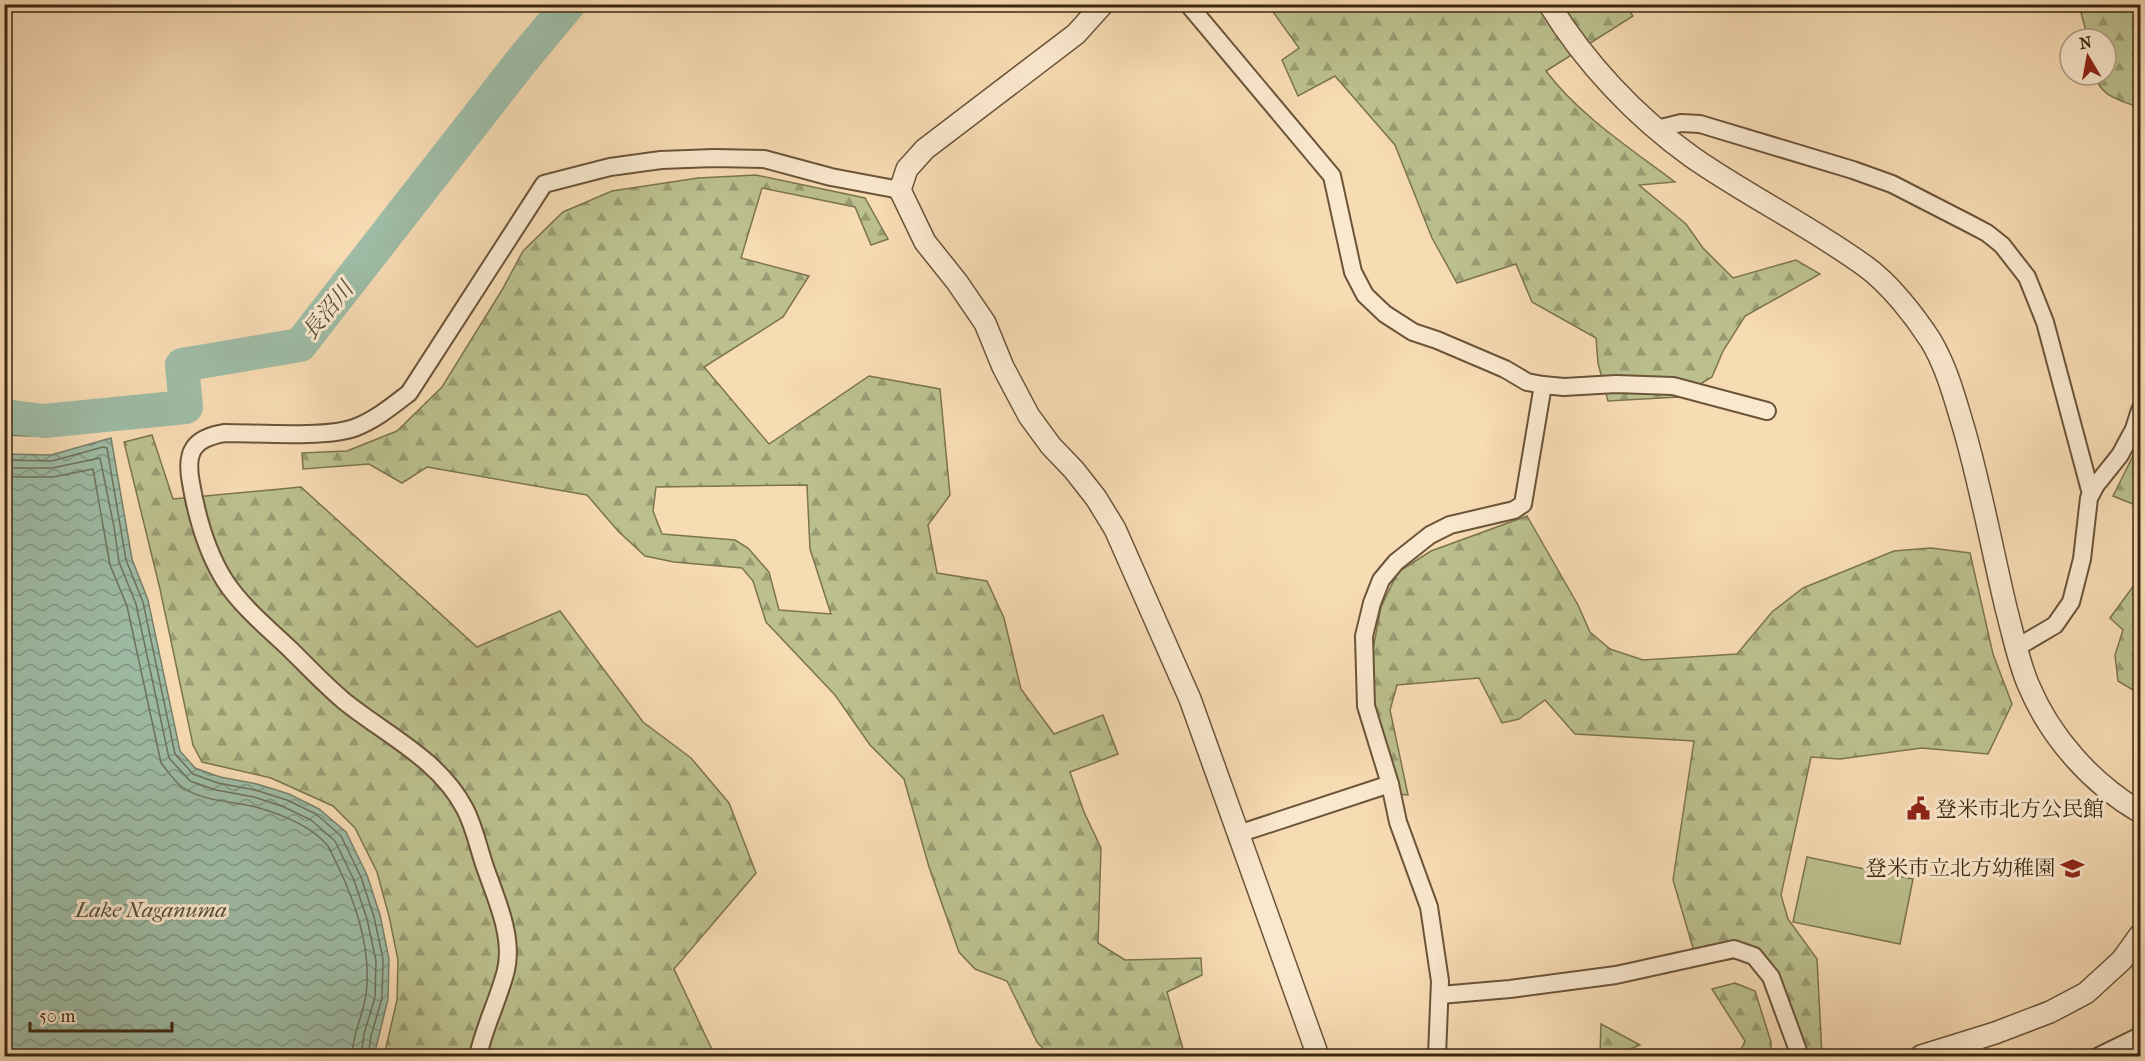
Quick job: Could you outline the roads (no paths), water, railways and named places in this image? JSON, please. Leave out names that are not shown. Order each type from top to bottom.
[{"type":"street","points":[[1103,4],[1096,15],[1076,34],[925,149],[907,169],[900,190],[925,242],[957,282],[985,323],[1003,367],[1029,416],[1051,446],[1096,498],[1115,529],[1190,699],[1318,1056]]},
{"type":"street","points":[[1188,4],[1332,176],[1345,227],[1353,272],[1365,295],[1385,314],[1413,332],[1505,369],[1527,382],[1564,387],[1617,384],[1674,386],[1767,411]]},
{"type":"street","points":[[1550,4],[1575,44],[1623,97],[1657,129],[1692,156],[1867,267],[1894,292],[1920,326],[1941,361],[1951,386],[1972,458],[2016,648],[2028,684],[2058,738],[2102,786],[2140,812]]},
{"type":"street","points":[[1657,129],[1681,123],[1700,124],[1892,184],[1987,233],[2002,245],[2027,277],[2041,311],[2091,494],[2082,559],[2071,602],[2055,625],[2016,648]]},
{"type":"street","points":[[478,1056],[506,970],[508,954],[504,924],[466,812],[448,782],[433,766],[341,698],[259,620],[226,582],[203,535],[196,510],[189,473],[189,460],[193,448],[200,440],[210,435],[320,433],[352,429],[380,415],[409,393],[544,184],[620,165],[661,160],[724,158],[764,159],[831,177],[900,190]]},
{"type":"street","points":[[1437,1056],[1440,981],[1429,907],[1398,822],[1390,784],[1366,706],[1364,636],[1372,603],[1381,580],[1395,562],[1430,535],[1450,525],[1514,510],[1523,504],[1543,385]]},
{"type":"street","points":[[2091,494],[2120,455],[2134,429],[2140,410]]},
{"type":"street","points":[[1238,834],[1390,784]]},
{"type":"street","points":[[1921,1056],[1979,1047],[2086,993],[2122,960],[2140,935]]},
{"type":"street","points":[[1440,995],[1510,989],[1616,975],[1734,949],[1754,956],[1770,977],[1800,1056]]},
{"type":"street","points":[[2099,1056],[2140,1036]]},
{"type":"water","points":[[5,402],[29,408],[97,409],[98,425],[40,436],[5,434]]},
{"type":"water","name":"Lake Naganuma","points":[[111,438],[132,559],[148,600],[180,751],[195,768],[220,777],[257,784],[289,794],[319,809],[346,832],[367,875],[380,915],[389,959],[388,999],[374,1056],[5,1056],[5,454],[51,455]]},
{"type":"waterway","name":"長沼川","points":[[4,416],[44,421],[186,407],[182,365],[300,345],[520,63],[569,4]]},
{"type":"place","name":"登米市北方公民館","points":[[1918,809]]},
{"type":"place","name":"登米市立北方幼稚園","points":[[2073,868]]}]
